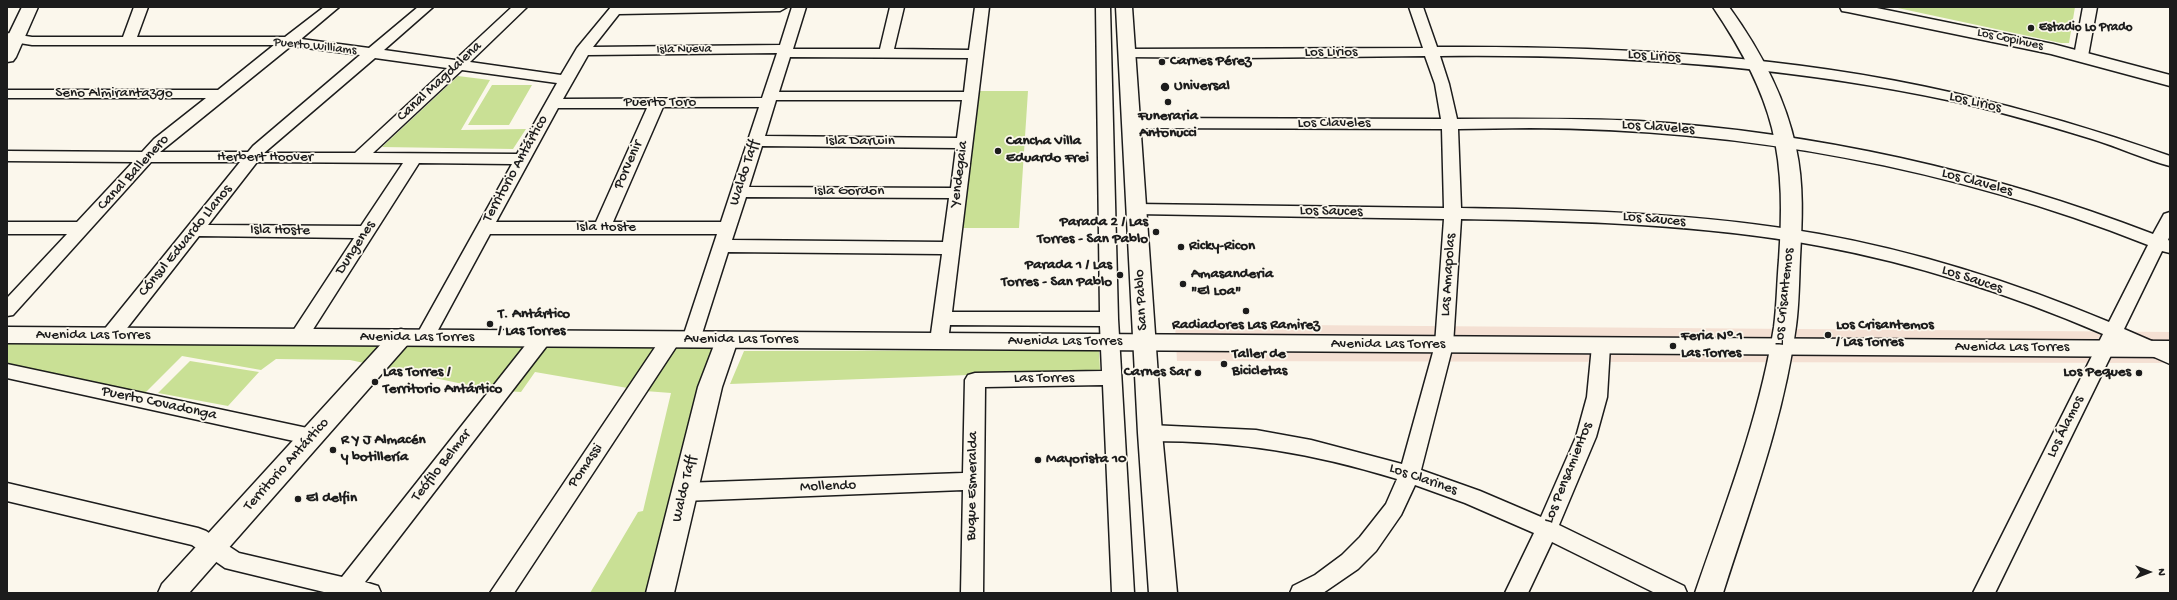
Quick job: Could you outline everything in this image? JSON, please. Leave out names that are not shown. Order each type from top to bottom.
[{"type":"main road","points":[[7,57],[11,38],[30,7]]},
{"type":"main road","name":"San Pablo","points":[[1124,7],[1150,433],[1163,593]]},
{"type":"main road","name":"Los Crisantemos","points":[[1709,593],[1757,450],[1773,391],[1785,326],[1792,236],[1790,171],[1785,143],[1773,104],[1756,65],[1721,7]]},
{"type":"main road","name":"Los Copihues","points":[[1848,7],[2081,56],[2170,82]]},
{"type":"main road","name":"Avenida Las Torres","points":[[7,335],[1781,347],[2109,340],[2164,352]]},
{"type":"main road","name":"Territorio Antártico","points":[[172,593],[312,437],[412,337]]},
{"type":"main road","name":"Waldo Taff","points":[[660,593],[683,492],[710,387],[727,340]]},
{"type":"street","points":[[128,41],[141,7]]},
{"type":"street","name":"Canal Ballenero","points":[[7,310],[160,142],[332,7]]},
{"type":"street","name":"Cónsul Eduardo Llanos","points":[[110,336],[264,145],[426,7]]},
{"type":"street","name":"Canal Magdalena","points":[[359,158],[520,7]]},
{"type":"street","points":[[616,9],[780,7]]},
{"type":"street","name":"Waldo Taff","points":[[681,340],[722,246],[799,7]]},
{"type":"street","points":[[886,54],[897,7]]},
{"type":"street","name":"Yendegaia","points":[[939,341],[982,7]]},
{"type":"street","points":[[1103,7],[1109,319],[1112,342],[1123,593]]},
{"type":"street","name":"Las Amapolas","points":[[1302,593],[1337,572],[1368,544],[1394,509],[1409,475],[1427,414],[1444,345],[1452,254],[1453,213],[1450,124],[1442,84],[1416,7]]},
{"type":"street","points":[[2081,56],[2090,7]]},
{"type":"street","name":"Territorio Antártico","points":[[412,337],[485,228],[582,51],[616,9]]},
{"type":"street","name":"Puerto Williams","points":[[11,38],[32,41],[288,41],[565,80]]},
{"type":"street","name":"Isla Nueva","points":[[582,51],[785,51],[886,54],[976,54]]},
{"type":"street","name":"Los Lirios","points":[[1127,53],[1581,52],[1756,65],[1845,76],[1958,99],[2073,128],[2170,161]]},
{"type":"street","name":"Seno Almirantazgo","points":[[7,94],[222,94]]},
{"type":"street","name":"Puerto Toro","points":[[552,104],[970,96]]},
{"type":"street","name":"Porvenir","points":[[602,228],[657,103]]},
{"type":"street","name":"Los Claveles","points":[[1131,123],[1633,126],[1700,131],[1785,143],[1906,166],[1997,188],[2083,214],[2164,244]]},
{"type":"street","name":"Isla Darwin","points":[[756,141],[964,143]]},
{"type":"street","name":"Herbert Hoover","points":[[7,156],[522,159]]},
{"type":"street","name":"Dungenes","points":[[298,337],[414,158]]},
{"type":"street","name":"Isla Gordon","points":[[739,192],[958,192]]},
{"type":"street","name":"Los Sauces","points":[[1136,209],[1592,216],[1721,226],[1792,236],[1884,254],[1953,273],[2059,310],[2109,340]]},
{"type":"street","name":"Los Álamos","points":[[1984,593],[2109,340],[2164,244],[2170,218]]},
{"type":"street","points":[[7,228],[82,228]]},
{"type":"street","name":"Isla Hoste","points":[[485,228],[728,228]]},
{"type":"street","name":"Isla Hoste","points":[[195,230],[366,232]]},
{"type":"street","points":[[722,246],[951,248]]},
{"type":"street","name":"Avenida Las Torres","points":[[942,318],[1109,319]]},
{"type":"street","name":"Teófilo Belmar","points":[[345,590],[542,338]]},
{"type":"street","name":"Pomassi","points":[[501,593],[681,340]]},
{"type":"street","name":"Los Pensamientos","points":[[1516,593],[1535,557],[1578,456],[1592,417],[1597,398],[1601,346]]},
{"type":"street","name":"Puerto Covadonga","points":[[7,371],[312,437]]},
{"type":"street","name":"Las Torres","points":[[975,380],[1113,378]]},
{"type":"street","name":"Buque Esmeralda","points":[[972,593],[975,380]]},
{"type":"street","name":"Los Clarines","points":[[1150,433],[1214,434],[1256,438],[1335,453],[1409,475],[1469,496],[1546,529],[1676,593]]},
{"type":"street","name":"Mollendo","points":[[683,492],[974,481]]},
{"type":"street","points":[[7,492],[198,537],[233,561],[345,590],[370,593]]},
{"type":"shaded area","name":"Feria Nº 1 Las Torres","points":[[1175,324],[2170,332],[2170,363],[1177,361]]},
{"type":"green space","name":"Estadio Lo Prado","points":[[1893,7],[2075,7],[2069,43],[2061,43]]},
{"type":"green space","points":[[458,76],[490,80],[461,130],[526,129],[513,149],[382,147]]},
{"type":"green space","points":[[492,85],[532,85],[509,125],[468,125]]},
{"type":"green space","points":[[976,91],[1028,91],[1019,228],[960,228]]},
{"type":"green space","points":[[7,344],[715,347],[654,593],[590,593],[638,512],[643,511],[671,393],[645,391],[535,372],[521,392],[491,390],[350,360],[276,359],[261,370],[182,356],[144,394],[7,363]]},
{"type":"green space","points":[[1099,350],[1100,370],[730,384],[744,351]]},
{"type":"green space","points":[[190,361],[259,372],[228,406],[158,393]]},
{"type":"place","name":"Estadio Lo Prado","points":[[2031,28]]},
{"type":"place","name":"Carnes Pérez","points":[[1162,62]]},
{"type":"place","name":"Universal","points":[[1165,87]]},
{"type":"place","name":"Funeraria Antonucci","points":[[1168,102]]},
{"type":"place","name":"Cancha Villa Eduardo Frei","points":[[998,151]]},
{"type":"place","name":"Parada 2 / Las Torres - San Pablo","points":[[1156,232]]},
{"type":"place","name":"Ricky-Ricon","points":[[1181,247]]},
{"type":"place","name":"Parada 1 / Las Torres - San Pablo","points":[[1120,275]]},
{"type":"place","name":"Amasanderia \"El Loa\"","points":[[1183,284]]},
{"type":"place","name":"Radiadores Las Ramirez","points":[[1246,311]]},
{"type":"place","name":"T. Antártico / Las Torres","points":[[490,324]]},
{"type":"place","name":"Los Crisantemos / Las Torres","points":[[1828,335]]},
{"type":"place","name":"Feria Nº 1 Las Torres","points":[[1673,346]]},
{"type":"place","name":"Taller de Bicicletas","points":[[1224,364]]},
{"type":"place","name":"Carnes Sar","points":[[1198,373]]},
{"type":"place","name":"Los Peques","points":[[2139,373]]},
{"type":"place","name":"Las Torres / Territorio Antártico","points":[[375,382]]},
{"type":"place","name":"R Y J Almacén y botillería","points":[[333,450]]},
{"type":"place","name":"Mayorista 10","points":[[1038,460]]},
{"type":"place","name":"El delfin","points":[[298,499]]}]
